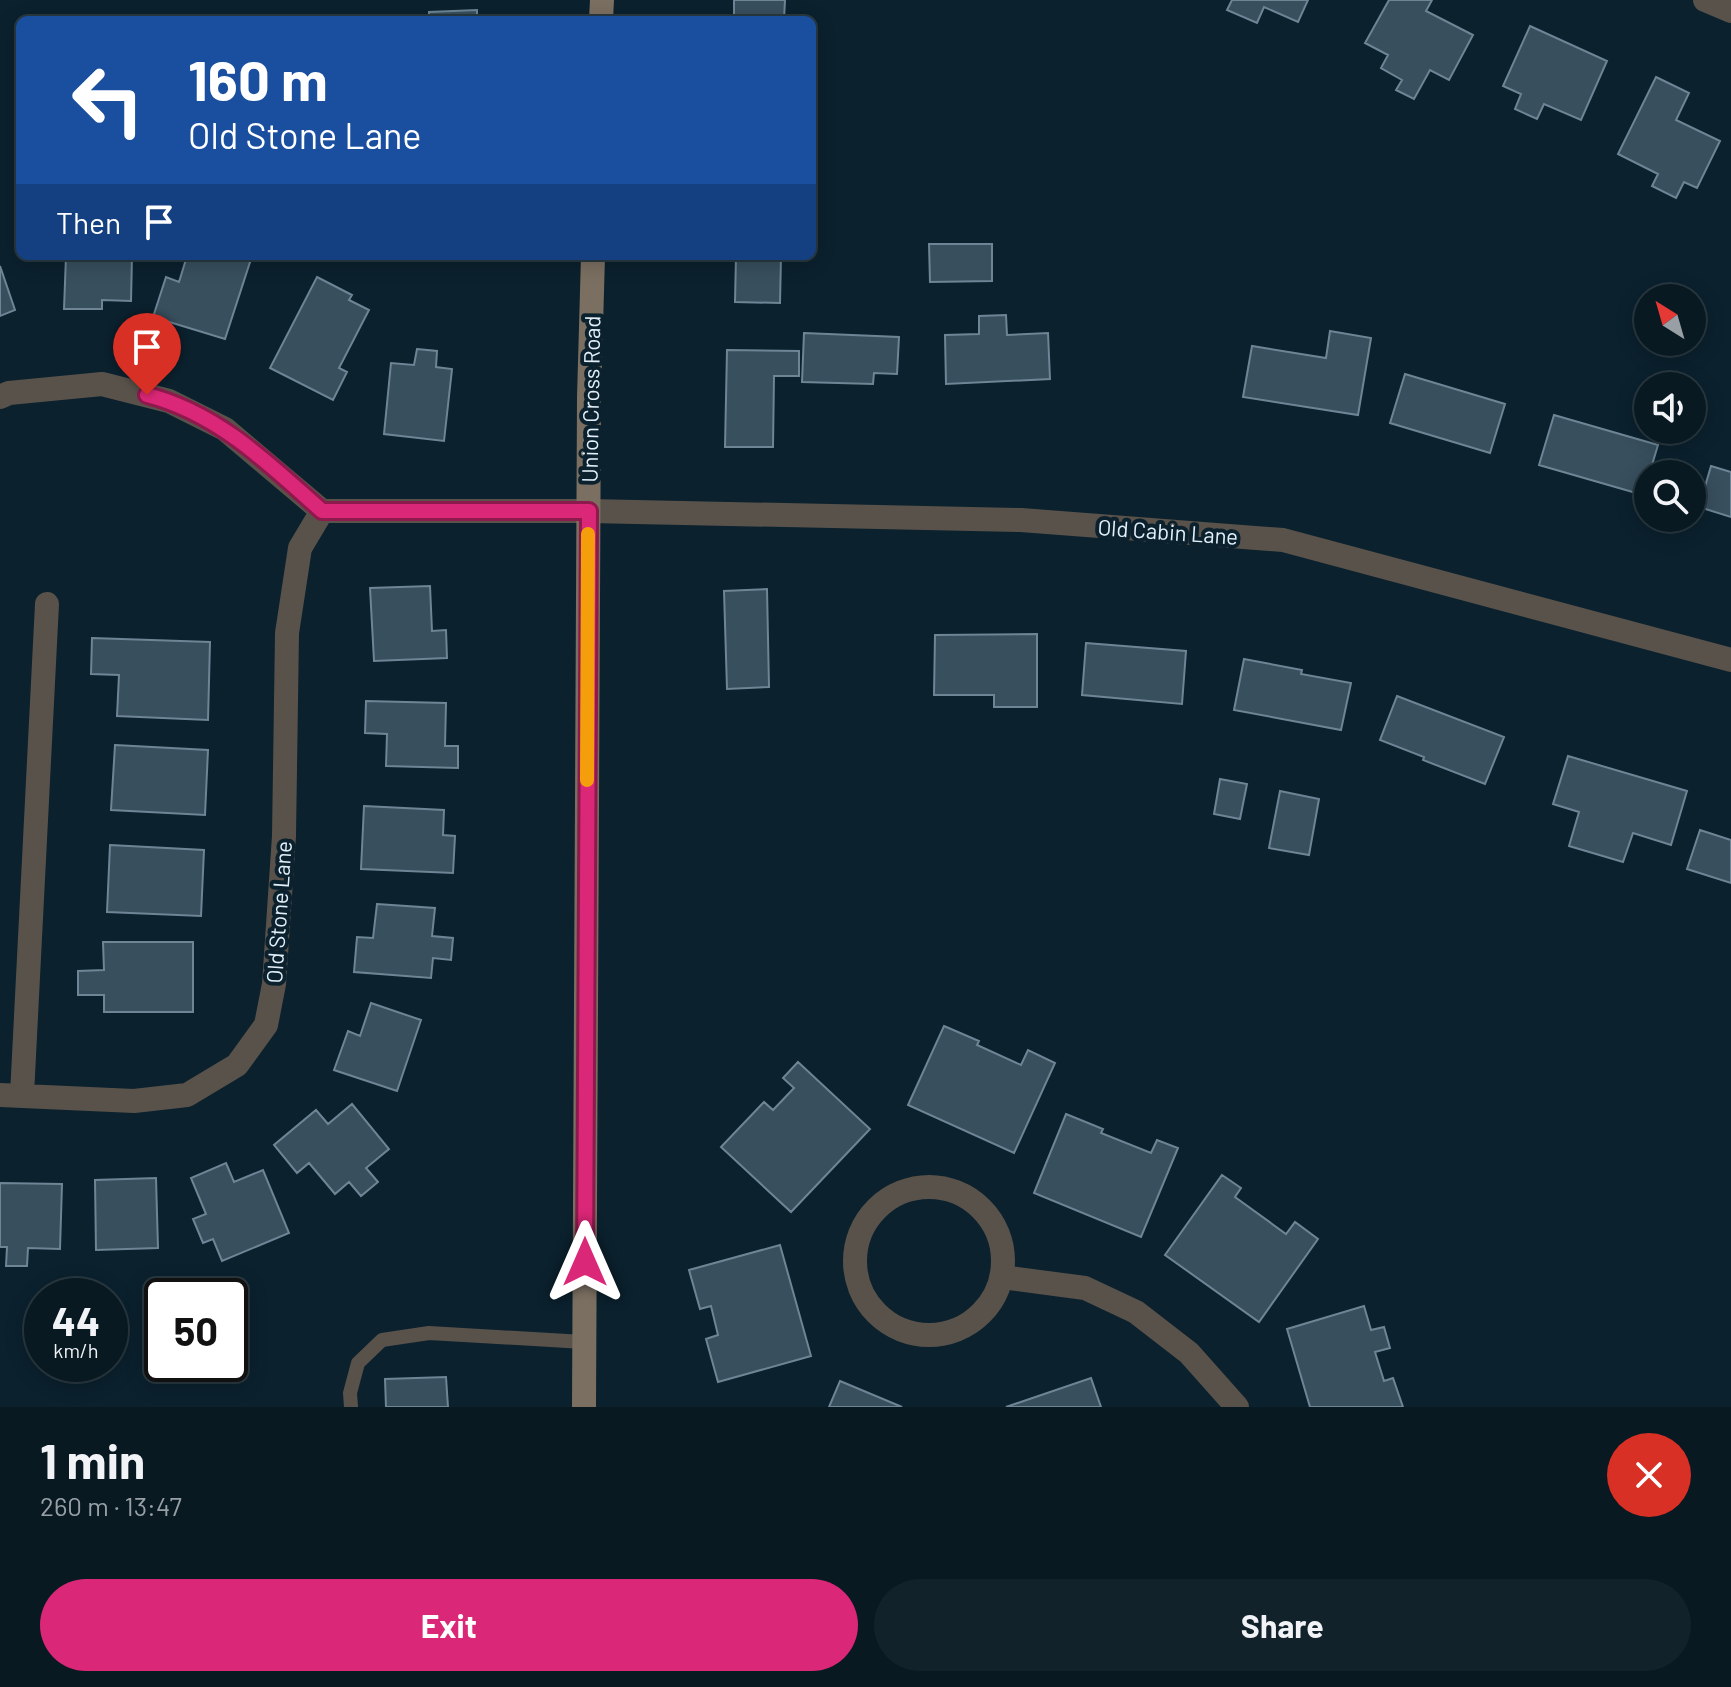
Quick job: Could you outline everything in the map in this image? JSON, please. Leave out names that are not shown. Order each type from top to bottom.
[{"type":"main road","name":"Union Cross Road","points":[[584,1407],[589,397],[593,260]]},
{"type":"street","points":[[1705,0],[1731,11]]},
{"type":"street","points":[[0,397],[9,393],[102,384],[169,401],[225,429],[322,511],[589,511]]},
{"type":"street","name":"Old Stone Lane","points":[[11,1095],[134,1101],[187,1095],[237,1065],[266,1025],[274,984],[284,836],[287,633],[300,548],[322,511]]},
{"type":"street","name":"Old Cabin Lane","points":[[589,511],[1021,520],[1283,540],[1731,660]]},
{"type":"street","points":[[11,1095],[47,604]]},
{"type":"street","points":[[937,1187],[962,1193],[982,1208],[997,1228],[1004,1253],[1002,1277],[993,1300],[977,1318],[956,1331],[933,1336],[909,1333],[887,1323],[869,1306],[858,1285],[854,1261],[858,1237],[870,1215],[889,1198],[912,1188],[937,1187]]},
{"type":"street","points":[[1002,1277],[1085,1288],[1136,1312],[1189,1353],[1237,1407]]},
{"type":"lane","points":[[351,1407],[350,1393],[358,1363],[382,1340],[429,1333],[584,1342]]},
{"type":"building","points":[[734,0],[785,0],[784,16],[734,16]]},
{"type":"building","points":[[1232,0],[1308,0],[1298,22],[1264,7],[1257,23],[1227,10]]},
{"type":"building","points":[[1389,0],[1432,0],[1426,11],[1473,35],[1449,80],[1430,70],[1414,99],[1396,90],[1402,80],[1381,68],[1388,55],[1365,43]]},
{"type":"building","points":[[477,10],[477,16],[429,16],[429,12]]},
{"type":"building","points":[[1530,26],[1607,61],[1581,120],[1544,104],[1537,119],[1515,109],[1521,94],[1503,86]]},
{"type":"building","points":[[1656,77],[1689,93],[1676,120],[1720,141],[1697,188],[1684,182],[1676,198],[1652,186],[1658,174],[1618,154]]},
{"type":"building","points":[[929,244],[992,244],[992,281],[930,282]]},
{"type":"building","points":[[66,260],[132,260],[131,301],[102,300],[102,309],[64,309]]},
{"type":"building","points":[[186,260],[251,260],[225,339],[153,317],[166,277],[179,282]]},
{"type":"building","points":[[736,260],[781,260],[780,303],[735,302]]},
{"type":"building","points":[[0,266],[15,310],[0,316]]},
{"type":"building","points":[[317,277],[352,295],[349,300],[369,310],[339,368],[347,372],[333,400],[270,368]]},
{"type":"building","points":[[1006,315],[1007,335],[1048,333],[1050,379],[946,384],[945,335],[979,334],[979,316]]},
{"type":"building","points":[[1330,331],[1371,338],[1358,415],[1243,397],[1252,346],[1326,358]]},
{"type":"building","points":[[804,333],[899,337],[897,374],[874,373],[873,384],[802,382]]},
{"type":"building","points":[[417,349],[437,351],[436,367],[452,369],[444,441],[384,434],[391,363],[414,365]]},
{"type":"building","points":[[727,350],[799,351],[799,376],[774,376],[773,447],[725,447]]},
{"type":"building","points":[[1405,374],[1505,404],[1490,453],[1390,423]]},
{"type":"building","points":[[1554,415],[1634,438],[1634,444],[1658,445],[1654,460],[1634,460],[1634,492],[1539,465]]},
{"type":"building","points":[[1711,466],[1731,472],[1731,517],[1706,509],[1706,483]]},
{"type":"building","points":[[430,586],[432,631],[446,630],[447,658],[374,661],[370,588]]},
{"type":"building","points":[[767,589],[769,687],[727,689],[724,591]]},
{"type":"building","points":[[1037,634],[1037,707],[994,707],[994,695],[934,695],[935,635]]},
{"type":"building","points":[[92,638],[210,642],[208,720],[117,716],[119,675],[91,674]]},
{"type":"building","points":[[1086,643],[1186,651],[1182,704],[1082,695]]},
{"type":"building","points":[[1244,659],[1351,683],[1341,730],[1234,710]]},
{"type":"building","points":[[1397,696],[1504,737],[1485,784],[1380,740]]},
{"type":"building","points":[[366,701],[446,703],[445,746],[458,746],[458,768],[386,766],[387,734],[365,733]]},
{"type":"building","points":[[115,745],[208,750],[205,815],[111,810]]},
{"type":"building","points":[[1568,756],[1687,791],[1671,845],[1633,833],[1623,862],[1569,846],[1579,812],[1553,804]]},
{"type":"building","points":[[1220,779],[1247,784],[1240,819],[1214,814]]},
{"type":"building","points":[[1280,791],[1319,799],[1309,855],[1269,848]]},
{"type":"building","points":[[364,806],[444,810],[443,835],[455,836],[453,873],[361,869]]},
{"type":"building","points":[[1700,830],[1731,840],[1731,883],[1687,869]]},
{"type":"building","points":[[110,845],[204,850],[201,916],[107,912]]},
{"type":"building","points":[[377,904],[435,908],[432,936],[453,938],[451,960],[433,958],[431,978],[354,972],[357,937],[373,938]]},
{"type":"building","points":[[103,942],[193,942],[193,1012],[104,1012],[104,995],[78,995],[78,971],[104,970]]},
{"type":"building","points":[[371,1003],[421,1020],[397,1091],[334,1070],[348,1031],[360,1036]]},
{"type":"building","points":[[944,1026],[979,1041],[977,1045],[1021,1065],[1028,1050],[1055,1063],[1014,1153],[908,1105]]},
{"type":"building","points":[[798,1062],[870,1129],[791,1212],[721,1147],[764,1102],[773,1110],[794,1088],[783,1078]]},
{"type":"building","points":[[352,1104],[389,1149],[366,1168],[378,1182],[361,1196],[349,1182],[335,1194],[309,1163],[297,1173],[274,1145],[316,1110],[328,1124]]},
{"type":"building","points":[[1066,1114],[1103,1129],[1101,1133],[1151,1153],[1157,1140],[1178,1148],[1141,1237],[1034,1193]]},
{"type":"building","points":[[226,1163],[234,1182],[263,1170],[289,1233],[222,1261],[213,1239],[203,1243],[193,1219],[206,1214],[191,1178]]},
{"type":"building","points":[[1222,1175],[1241,1188],[1235,1197],[1286,1234],[1295,1222],[1318,1239],[1259,1322],[1165,1255]]},
{"type":"building","points":[[156,1178],[158,1248],[96,1250],[95,1180]]},
{"type":"building","points":[[0,1183],[62,1184],[60,1249],[28,1248],[27,1266],[6,1266],[7,1247],[0,1247]]},
{"type":"building","points":[[780,1245],[811,1356],[718,1382],[706,1339],[718,1335],[711,1306],[700,1309],[689,1270]]},
{"type":"building","points":[[1364,1306],[1371,1330],[1384,1327],[1390,1348],[1375,1352],[1384,1381],[1393,1378],[1403,1407],[1310,1407],[1287,1329]]},
{"type":"building","points":[[446,1377],[448,1407],[386,1407],[385,1379]]},
{"type":"building","points":[[1091,1378],[1101,1407],[1006,1407]]},
{"type":"building","points":[[840,1381],[902,1407],[829,1407]]},
{"type":"slow traffic","points":[[587,780],[588,534]]},
{"type":"route","points":[[147,395],[169,401],[225,429],[322,511],[589,511],[585,1262]]}]
